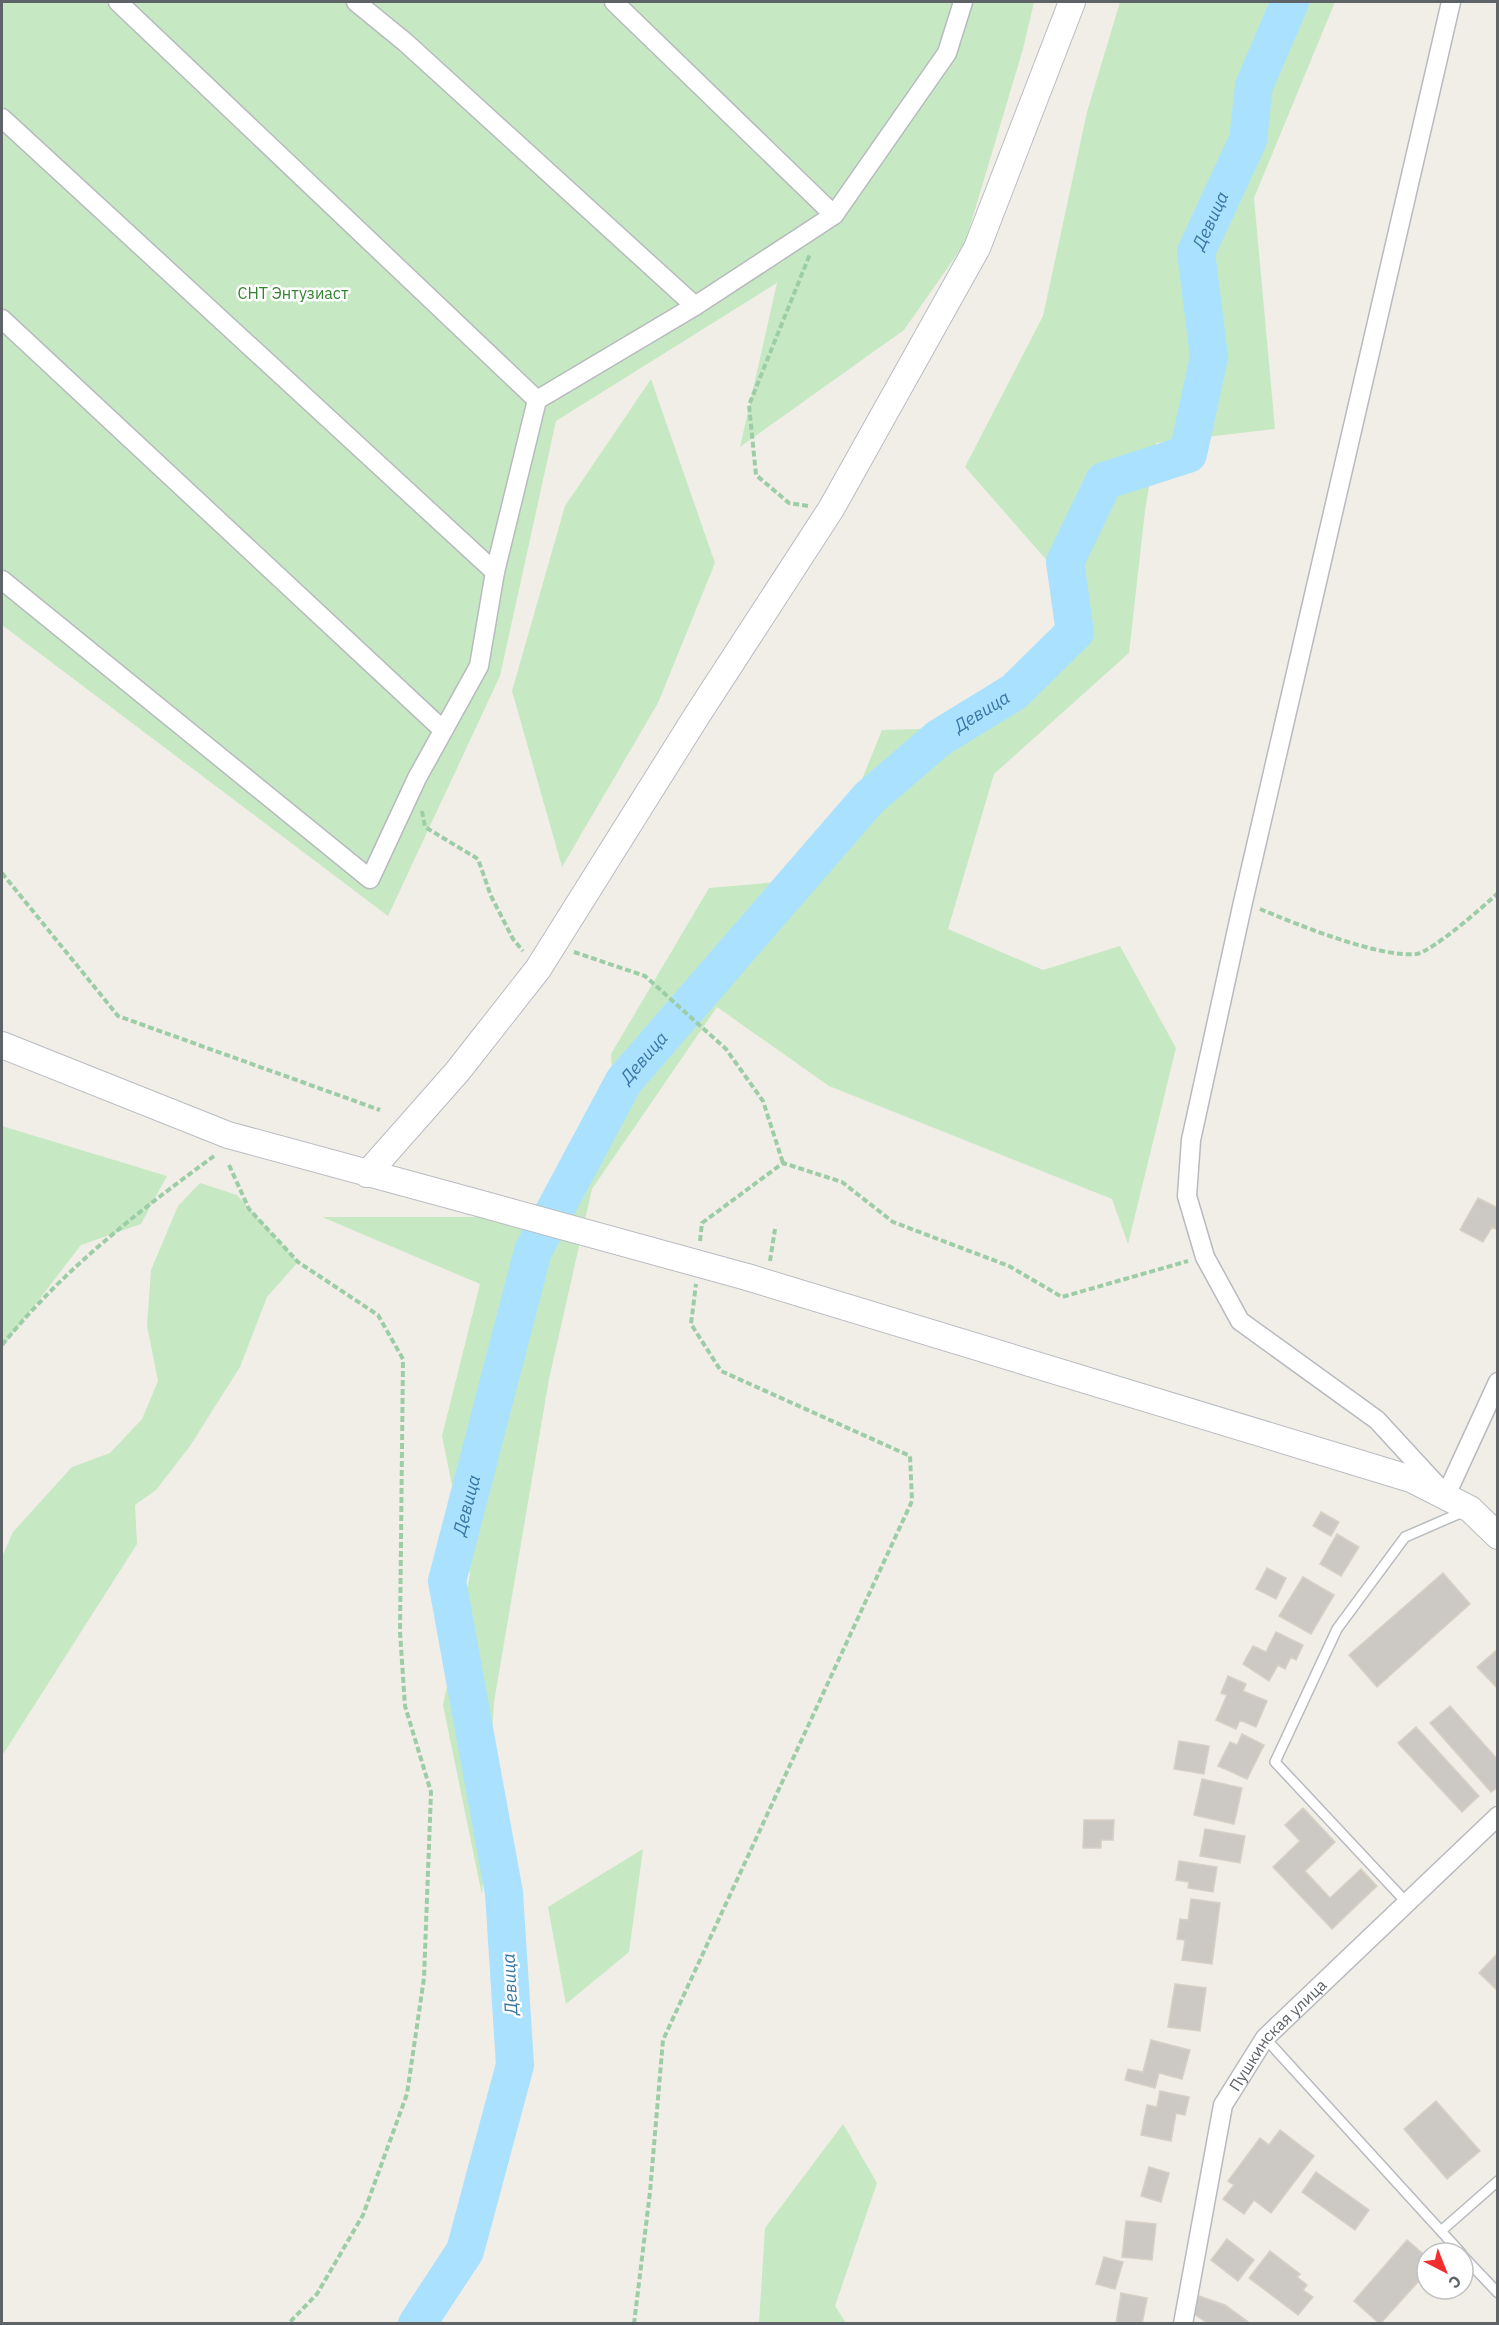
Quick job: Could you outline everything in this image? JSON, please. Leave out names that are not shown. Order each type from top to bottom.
[{"type":"street","points":[[118,2],[537,400]]},
{"type":"street","points":[[356,2],[405,42],[695,306]]},
{"type":"street","points":[[614,2],[834,215]]},
{"type":"street","points":[[2,580],[370,879],[417,778],[479,666],[495,572],[537,400],[695,306],[834,215],[947,53],[963,2]]},
{"type":"street","points":[[367,1174],[457,1072],[538,969],[696,717],[831,509],[977,248],[1072,2]]},
{"type":"street","points":[[1446,1495],[1377,1420],[1240,1321],[1205,1257],[1187,1196],[1191,1140],[1243,902],[1451,2]]},
{"type":"street","points":[[2,118],[495,572]]},
{"type":"street","points":[[2,319],[444,730]]},
{"type":"street","points":[[2,1045],[228,1134],[367,1174],[758,1272],[1411,1479],[1470,1509],[1497,1536]]},
{"type":"street","points":[[1446,1495],[1497,1382]]},
{"type":"street","name":"Пушкинская улица","points":[[1183,2324],[1223,2105],[1265,2038],[1497,1816]]},
{"type":"lane","points":[[1407,1903],[1275,1762],[1337,1629],[1406,1537],[1470,1509]]},
{"type":"lane","points":[[1265,2038],[1450,2241]]},
{"type":"lane","points":[[1441,2231],[1497,2181]]},
{"type":"lane","points":[[1475,2268],[1497,2293]]},
{"type":"path","points":[[813,246],[749,405],[756,475],[789,503],[831,509]]},
{"type":"path","points":[[417,778],[425,827],[478,859],[492,896],[513,939],[538,969],[573,951],[645,976],[726,1048],[762,1101],[783,1163]]},
{"type":"path","points":[[2,873],[118,1016],[380,1110]]},
{"type":"path","points":[[1243,902],[1340,938],[1384,950],[1418,954],[1467,921],[1497,893]]},
{"type":"path","points":[[2,1345],[36,1303],[125,1221],[214,1156]]},
{"type":"path","points":[[229,1165],[249,1209],[298,1262],[378,1315],[403,1359],[400,1632],[405,1706],[431,1792],[424,1978],[407,2094],[363,2215],[317,2294],[288,2324]]},
{"type":"path","points":[[758,1272],[775,1229]]},
{"type":"path","points":[[1009,1266],[1062,1297],[1205,1257]]},
{"type":"path","points":[[634,2324],[650,2192],[663,2040],[912,1501]]},
{"type":"green space","name":"СНТ Энтузиаст","points":[[2,2],[1034,2],[1023,49],[965,243],[904,330],[740,447],[777,283],[556,421],[500,676],[388,916],[2,625]]},
{"type":"green space","points":[[1120,2],[1335,2],[1254,198],[1275,429],[1156,443],[1145,511],[1129,653],[994,774],[948,929],[1043,970],[1120,946],[1176,1048],[1128,1244],[1112,1199],[829,1086],[717,1007],[592,1189],[549,1379],[494,1702],[482,1895],[443,1705],[470,1574],[442,1436],[480,1284],[322,1217],[522,1217],[615,1130],[611,1054],[709,888],[822,878],[882,730],[991,727],[1086,605],[965,467],[1043,316],[1087,112]]},
{"type":"green space","points":[[651,379],[715,563],[658,703],[562,867],[512,691],[565,506]]},
{"type":"green space","points":[[2,1126],[167,1176],[141,1224],[81,1245],[2,1348]]},
{"type":"green space","points":[[200,1183],[237,1195],[298,1262],[267,1297],[240,1367],[190,1446],[156,1490],[135,1505],[137,1544],[2,1756],[2,1557],[13,1532],[72,1467],[110,1453],[142,1419],[158,1381],[147,1326],[151,1270],[178,1206]]},
{"type":"green space","points":[[643,1849],[629,1952],[566,2004],[548,1907]]},
{"type":"green space","points":[[843,2124],[877,2183],[835,2306],[846,2323],[759,2323],[765,2228]]},
{"type":"building","points":[[1478,1198],[1498,1208],[1498,1230],[1492,1227],[1483,1242],[1460,1230]]},
{"type":"building","points":[[1321,1512],[1339,1522],[1331,1536],[1313,1526]]},
{"type":"building","points":[[1337,1534],[1359,1547],[1341,1576],[1320,1564]]},
{"type":"building","points":[[1267,1568],[1286,1578],[1276,1599],[1256,1589]]},
{"type":"building","points":[[1443,1573],[1470,1604],[1377,1687],[1349,1655]]},
{"type":"building","points":[[1303,1577],[1334,1595],[1311,1634],[1279,1616]]},
{"type":"building","points":[[1276,1632],[1303,1645],[1296,1660],[1291,1657],[1285,1669],[1278,1665],[1269,1681],[1243,1664],[1253,1646],[1266,1652]]},
{"type":"building","points":[[1498,1649],[1498,1689],[1477,1667]]},
{"type":"building","points":[[1228,1676],[1246,1684],[1243,1691],[1267,1701],[1256,1727],[1240,1720],[1236,1729],[1216,1720],[1227,1695],[1221,1693]]},
{"type":"building","points":[[1450,1706],[1498,1760],[1498,1787],[1491,1792],[1430,1723]]},
{"type":"building","points":[[1416,1727],[1479,1796],[1462,1812],[1398,1743]]},
{"type":"building","points":[[1242,1734],[1264,1745],[1247,1779],[1218,1766],[1230,1742],[1237,1745]]},
{"type":"building","points":[[1179,1741],[1209,1746],[1204,1774],[1174,1769]]},
{"type":"building","points":[[1202,1779],[1242,1788],[1234,1824],[1194,1815]]},
{"type":"building","points":[[1303,1808],[1335,1842],[1305,1871],[1330,1898],[1361,1869],[1377,1886],[1332,1929],[1273,1867],[1300,1841],[1285,1825]]},
{"type":"building","points":[[1084,1820],[1114,1820],[1113,1840],[1101,1840],[1101,1848],[1083,1848]]},
{"type":"building","points":[[1205,1829],[1245,1836],[1240,1863],[1200,1856]]},
{"type":"building","points":[[1179,1861],[1217,1867],[1213,1892],[1188,1888],[1189,1882],[1176,1880]]},
{"type":"building","points":[[1191,1899],[1220,1903],[1212,1964],[1182,1960],[1185,1940],[1177,1939],[1180,1919],[1188,1920]]},
{"type":"building","points":[[1496,1955],[1498,1957],[1498,1991],[1479,1973]]},
{"type":"building","points":[[1175,1984],[1206,1988],[1200,2031],[1168,2027]]},
{"type":"building","points":[[1151,2040],[1190,2050],[1182,2079],[1159,2073],[1155,2088],[1125,2080],[1128,2069],[1143,2072]]},
{"type":"building","points":[[1160,2091],[1189,2097],[1185,2115],[1176,2113],[1171,2141],[1141,2135],[1147,2105],[1157,2107]]},
{"type":"building","points":[[1436,2101],[1480,2151],[1447,2179],[1404,2129]]},
{"type":"building","points":[[1280,2130],[1314,2156],[1271,2213],[1254,2200],[1244,2214],[1223,2199],[1234,2185],[1228,2181],[1260,2138],[1269,2145]]},
{"type":"building","points":[[1149,2167],[1169,2173],[1161,2202],[1141,2196]]},
{"type":"building","points":[[1316,2172],[1369,2210],[1355,2230],[1302,2192]]},
{"type":"building","points":[[1126,2221],[1156,2224],[1152,2260],[1122,2257]]},
{"type":"building","points":[[1227,2239],[1254,2260],[1238,2281],[1211,2260]]},
{"type":"building","points":[[1407,2240],[1415,2247],[1415,2285],[1380,2324],[1354,2301]]},
{"type":"building","points":[[1270,2251],[1300,2274],[1297,2277],[1307,2285],[1303,2290],[1313,2297],[1298,2315],[1249,2278]]},
{"type":"building","points":[[1104,2257],[1123,2262],[1115,2289],[1096,2284]]},
{"type":"building","points":[[1121,2293],[1147,2298],[1142,2324],[1116,2324]]},
{"type":"building","points":[[1199,2296],[1225,2305],[1251,2324],[1209,2324],[1191,2312]]},
{"type":"waterway","name":"Девица","points":[[417,2324],[465,2251],[515,2065],[504,1893],[447,1581],[533,1251],[624,1081],[869,798],[939,738],[1014,692],[1075,632],[1065,562],[1104,481],[1188,454],[1209,357],[1196,252],[1248,140],[1254,86],[1290,2]]}]
